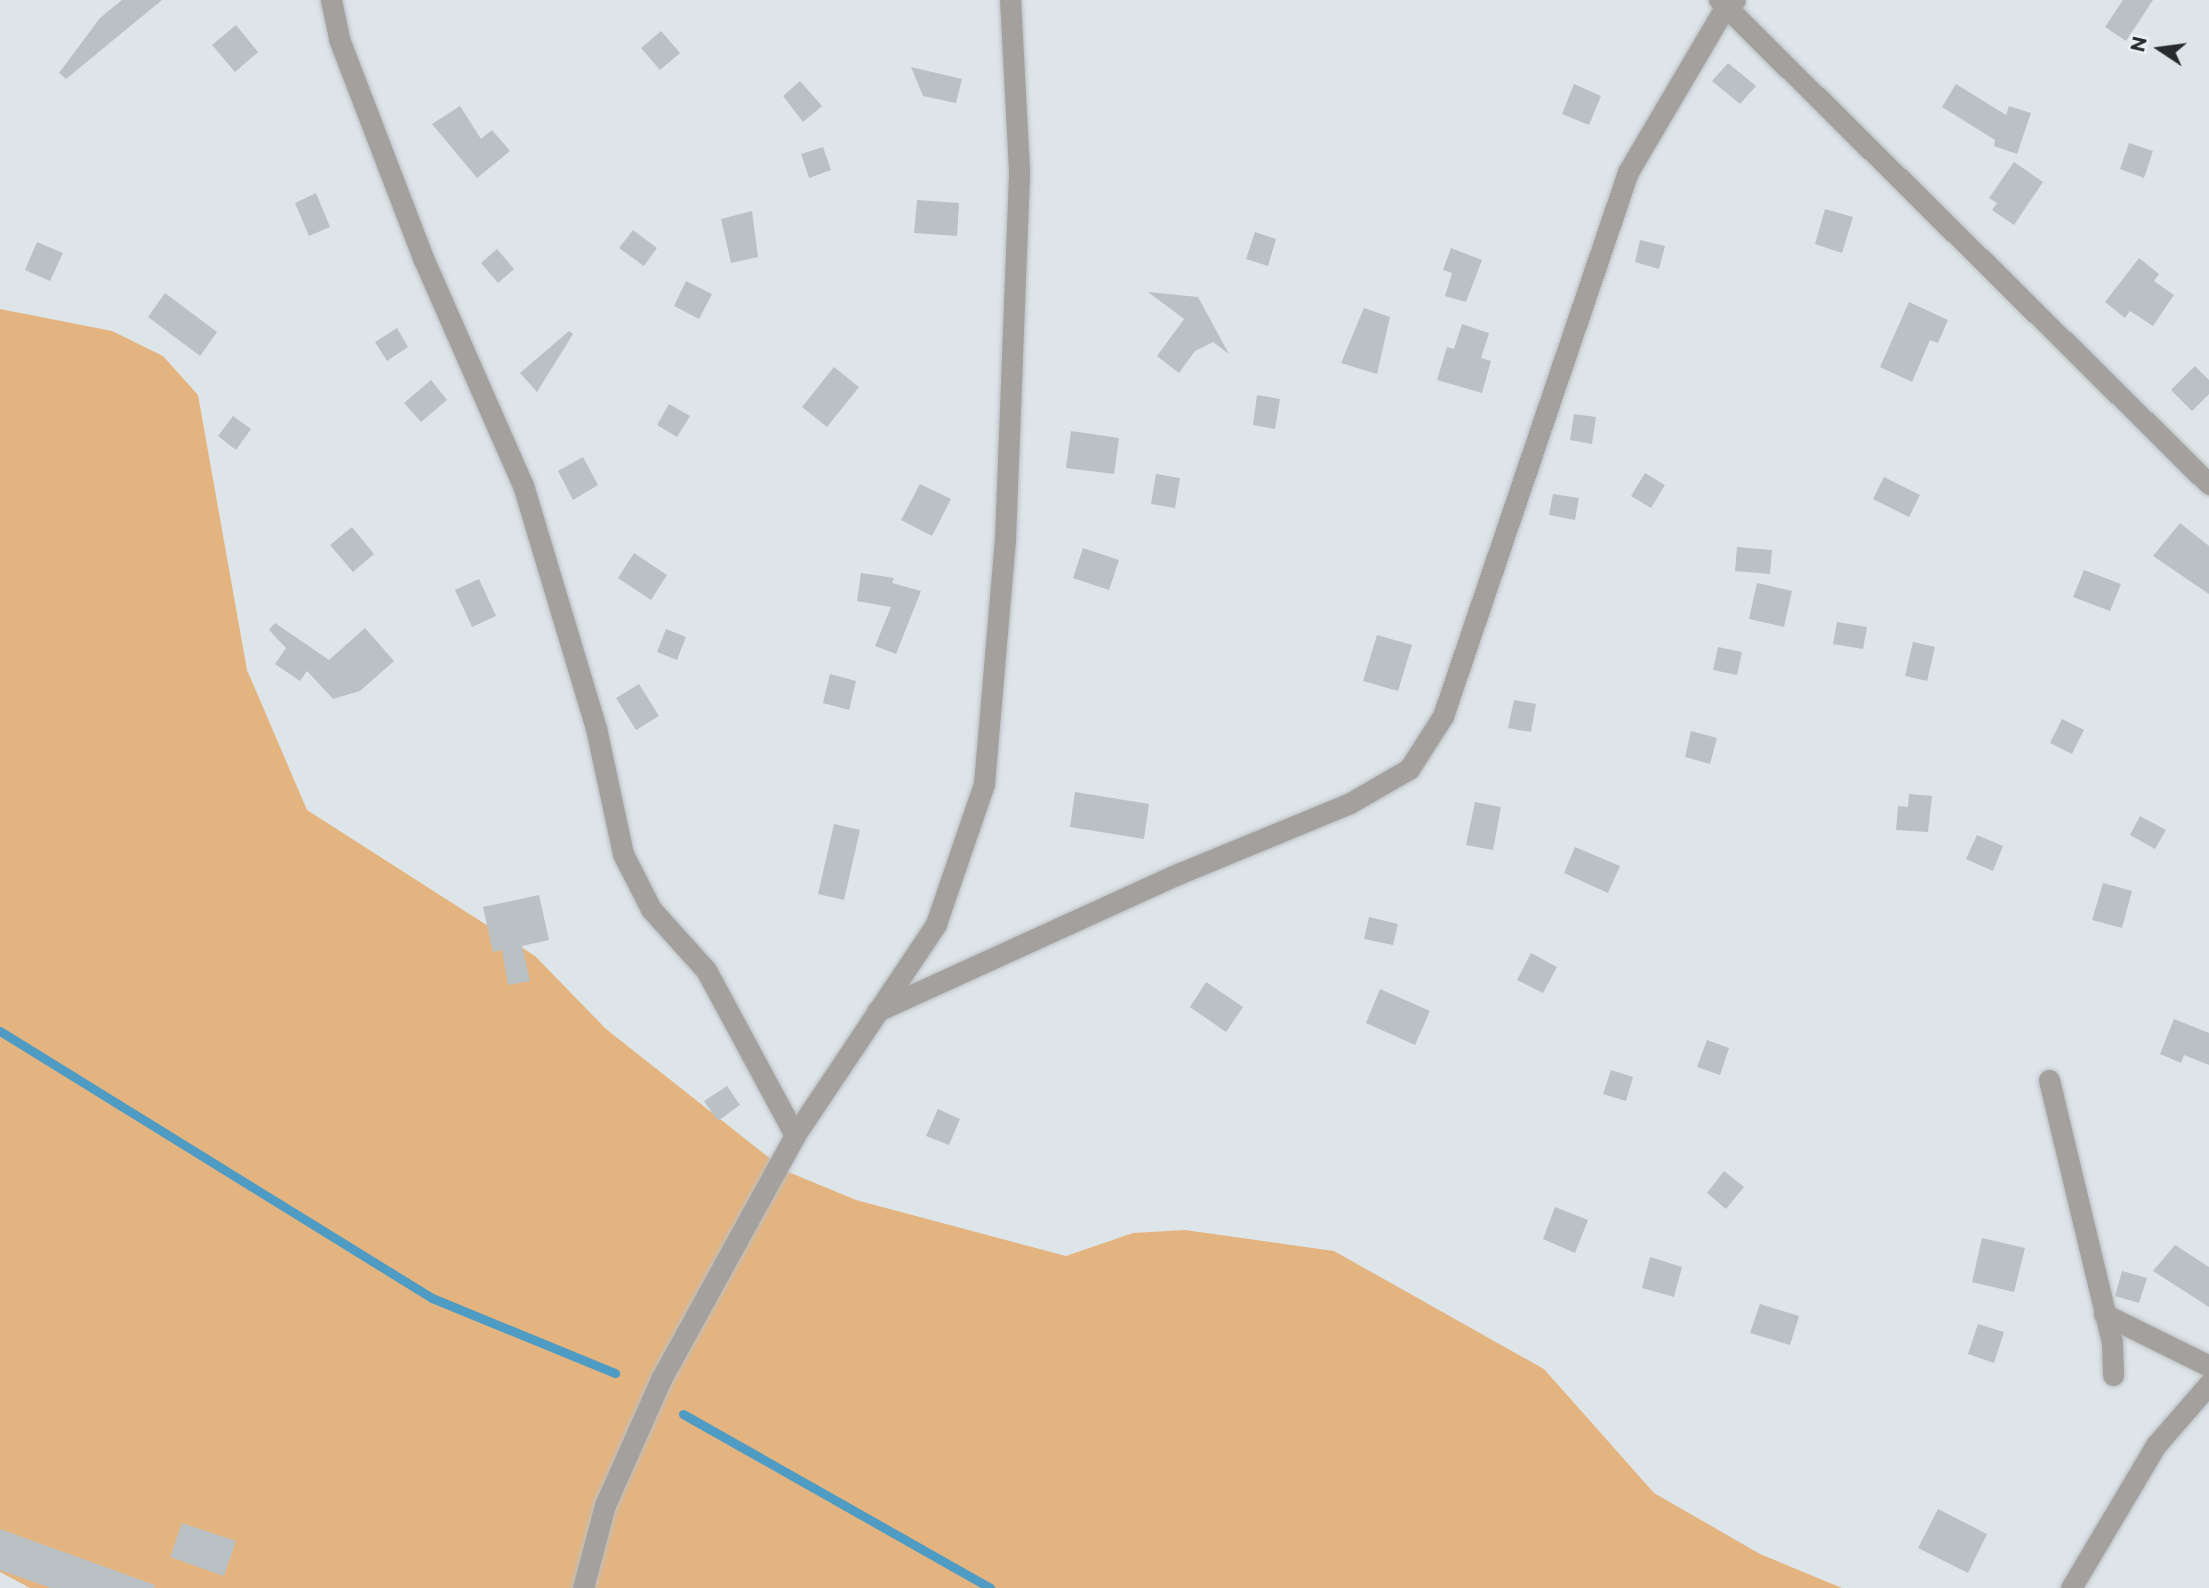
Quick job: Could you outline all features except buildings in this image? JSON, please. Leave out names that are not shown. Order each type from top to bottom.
[{"type":"street","points":[[331,0],[339,39],[424,260],[523,485],[596,728],[624,854],[651,909],[706,970],[796,1135]]},
{"type":"street","points":[[583,1588],[605,1505],[661,1379],[796,1135],[875,1012],[936,924],[984,784],[1005,539],[1019,170],[1010,0]]},
{"type":"street","points":[[875,1012],[1178,874],[1350,803],[1409,769],[1443,716],[1628,172],[1726,2],[2209,484]]},
{"type":"street","points":[[2049,1080],[2112,1343],[2113,1375]]},
{"type":"street","points":[[2104,1314],[2209,1366]]},
{"type":"street","points":[[2071,1588],[2156,1445],[2209,1384]]},
{"type":"shaded area","points":[[0,309],[112,331],[163,356],[198,395],[247,670],[307,810],[535,956],[606,1029],[786,1171],[856,1200],[1066,1256],[1133,1233],[1185,1230],[1334,1251],[1544,1369],[1654,1493],[1760,1554],[1842,1588],[30,1588],[0,1572]]},
{"type":"waterway","points":[[0,1031],[432,1298],[615,1373]]},
{"type":"waterway","points":[[683,1414],[990,1588]]}]
